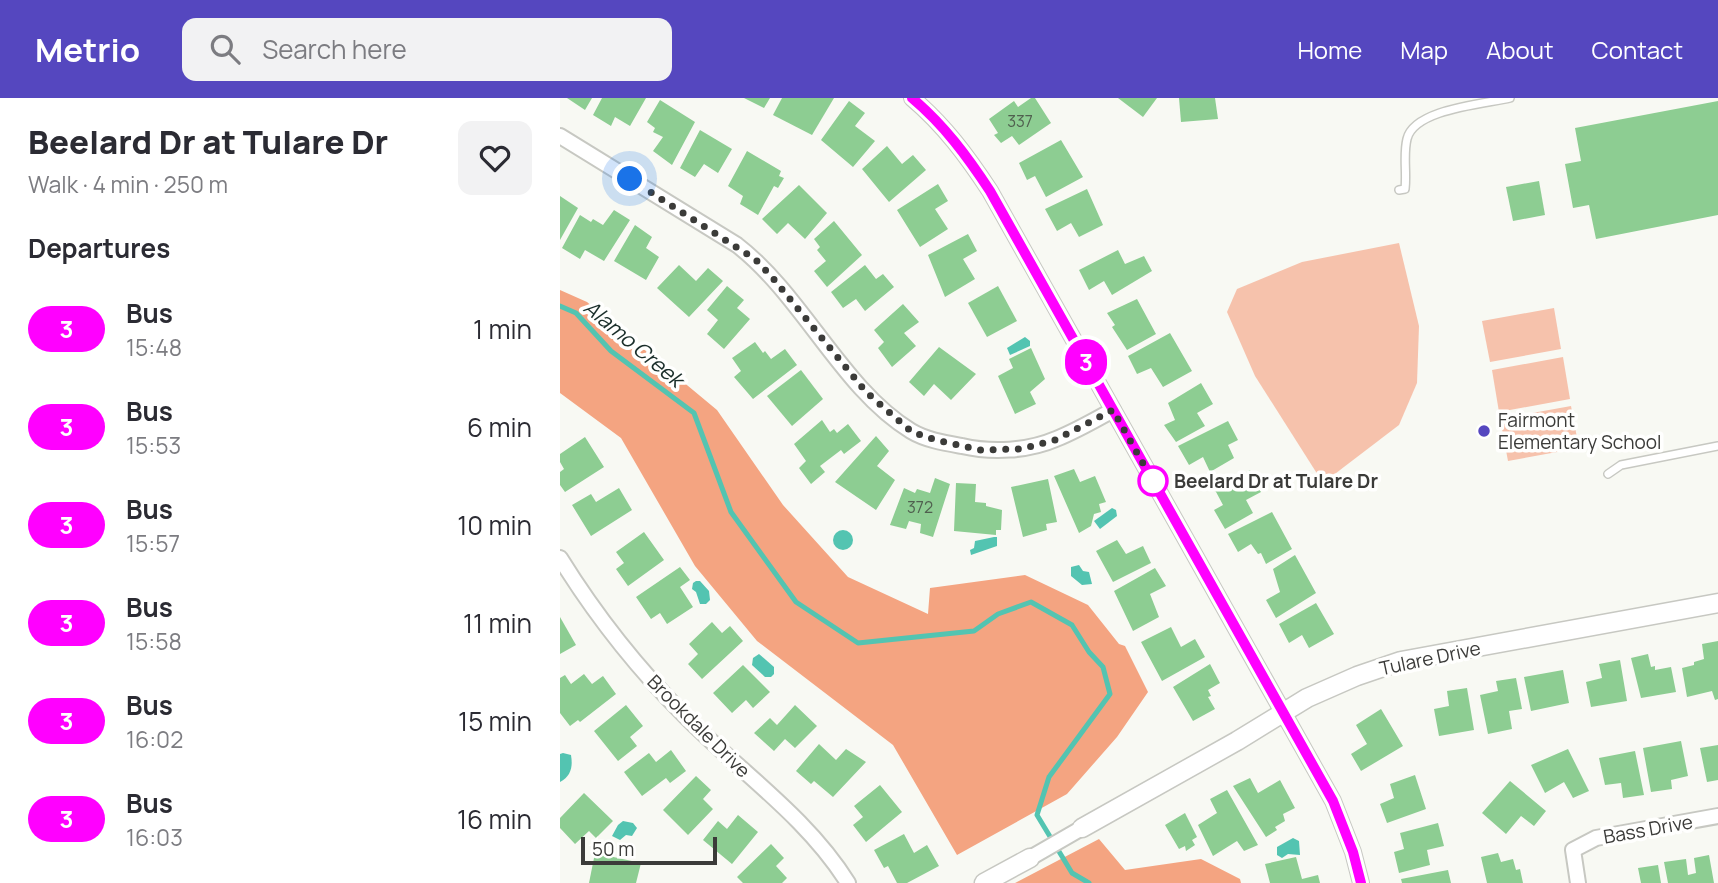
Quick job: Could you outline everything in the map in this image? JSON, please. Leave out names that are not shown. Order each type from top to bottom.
[{"type":"street","points":[[912,98],[961,146],[990,191],[1333,801],[1353,852],[1361,883]]},
{"type":"street","points":[[560,136],[755,259],[866,392],[912,432],[980,450],[1021,449],[1055,440],[1113,410]]},
{"type":"street","name":"Brookdale Drive","points":[[560,559],[621,646],[686,717],[816,839],[848,883]]},
{"type":"street","name":"Tulare Drive","points":[[984,883],[1307,698],[1357,676],[1401,661],[1718,603]]},
{"type":"street","name":"Bass Drive","points":[[1578,883],[1573,850],[1596,838],[1718,817]]},
{"type":"lane","points":[[1399,191],[1405,190],[1407,137],[1422,119],[1445,111],[1510,98]]},
{"type":"lane","points":[[1608,474],[1621,465],[1718,446]]},
{"type":"shaded area","points":[[1399,243],[1419,326],[1417,383],[1399,425],[1323,483],[1255,376],[1227,312],[1237,289],[1302,262]]},
{"type":"shaded area","points":[[560,290],[587,302],[717,410],[783,505],[848,577],[928,614],[930,588],[1025,575],[1088,605],[1119,644],[1125,646],[1148,692],[1117,737],[1067,794],[957,855],[893,745],[757,641],[695,566],[621,438],[560,393]]},
{"type":"shaded area","points":[[1554,308],[1561,349],[1490,362],[1482,321]]},
{"type":"shaded area","points":[[1025,337],[1030,341],[1030,346],[1010,355],[1007,348]]},
{"type":"shaded area","points":[[1563,357],[1570,399],[1499,412],[1492,370]]},
{"type":"shaded area","points":[[1571,406],[1579,448],[1508,461],[1500,419]]},
{"type":"shaded area","points":[[1112,508],[1116,510],[1117,516],[1100,529],[1094,521]]},
{"type":"shaded area","points":[[843,530],[850,533],[853,540],[850,547],[843,550],[836,547],[833,540],[836,533]]},
{"type":"shaded area","points":[[997,537],[997,546],[971,555],[970,550],[974,548],[975,541]]},
{"type":"shaded area","points":[[1079,565],[1083,571],[1089,572],[1092,584],[1082,585],[1071,576],[1071,567]]},
{"type":"shaded area","points":[[696,581],[700,581],[709,591],[710,600],[706,604],[700,604],[696,592],[692,589]]},
{"type":"shaded area","points":[[759,654],[774,667],[771,677],[765,677],[752,665],[753,658]]},
{"type":"shaded area","points":[[560,754],[571,755],[571,767],[567,777],[560,782]]},
{"type":"shaded area","points":[[623,821],[633,823],[637,828],[632,836],[626,835],[620,840],[612,836]]},
{"type":"shaded area","points":[[1293,838],[1299,841],[1300,855],[1288,854],[1282,858],[1277,855],[1277,847]]},
{"type":"shaded area","points":[[1099,839],[1125,870],[1201,859],[1240,879],[1241,883],[1015,883]]},
{"type":"building","points":[[567,98],[592,98],[585,110]]},
{"type":"building","points":[[602,98],[646,98],[630,126],[615,117],[611,126],[593,115]]},
{"type":"building","points":[[744,98],[770,98],[764,108]]},
{"type":"building","points":[[782,98],[834,98],[812,135],[773,115]]},
{"type":"building","points":[[1035,98],[1051,123],[1019,145],[1012,136],[1001,143],[994,135],[998,133],[989,119],[1014,101],[1018,107]]},
{"type":"building","points":[[1118,98],[1157,98],[1143,117]]},
{"type":"building","points":[[1179,98],[1215,98],[1218,119],[1181,122]]},
{"type":"building","points":[[660,100],[695,122],[672,165],[653,151],[663,137],[653,132],[655,128],[647,122]]},
{"type":"building","points":[[849,101],[865,113],[855,126],[875,141],[853,167],[821,140]]},
{"type":"building","points":[[1718,101],[1718,215],[1596,239],[1589,205],[1573,208],[1565,164],[1581,161],[1575,128]]},
{"type":"building","points":[[700,130],[732,149],[718,173],[704,164],[695,177],[680,168]]},
{"type":"building","points":[[1061,140],[1083,177],[1046,197],[1035,176],[1027,180],[1019,163]]},
{"type":"building","points":[[887,146],[902,164],[913,155],[926,170],[889,202],[862,169]]},
{"type":"building","points":[[747,151],[781,171],[779,176],[784,178],[778,188],[774,186],[758,215],[740,204],[743,196],[728,186]]},
{"type":"building","points":[[1539,181],[1545,215],[1513,221],[1506,187]]},
{"type":"building","points":[[938,184],[948,201],[935,209],[948,229],[920,247],[897,210]]},
{"type":"building","points":[[799,185],[827,213],[805,239],[788,223],[777,234],[762,219]]},
{"type":"building","points":[[1087,189],[1103,225],[1079,237],[1071,223],[1057,231],[1045,209]]},
{"type":"building","points":[[560,196],[578,208],[560,240]]},
{"type":"building","points":[[614,210],[630,220],[604,261],[585,250],[580,259],[562,248],[580,215],[603,225]]},
{"type":"building","points":[[834,221],[862,255],[827,287],[814,271],[826,261],[817,250],[820,247],[814,239]]},
{"type":"building","points":[[635,225],[652,237],[646,248],[659,257],[646,280],[614,261]]},
{"type":"building","points":[[968,234],[977,251],[963,259],[975,279],[945,297],[928,255]]},
{"type":"building","points":[[1118,250],[1125,264],[1144,256],[1152,271],[1112,295],[1104,281],[1089,290],[1079,270]]},
{"type":"building","points":[[679,265],[696,281],[708,268],[723,281],[689,317],[657,288]]},
{"type":"building","points":[[865,265],[876,279],[883,274],[894,287],[865,311],[856,299],[843,308],[831,292]]},
{"type":"building","points":[[727,286],[744,300],[737,308],[750,319],[724,349],[707,334],[718,320],[707,310]]},
{"type":"building","points":[[998,286],[1017,321],[987,337],[968,303]]},
{"type":"building","points":[[1137,299],[1156,334],[1127,350],[1112,327],[1115,325],[1107,313]]},
{"type":"building","points":[[903,304],[919,322],[904,333],[916,346],[892,367],[878,348],[884,342],[874,330]]},
{"type":"building","points":[[1170,333],[1192,371],[1163,387],[1151,368],[1137,374],[1128,356]]},
{"type":"building","points":[[755,342],[771,359],[785,349],[797,365],[753,399],[734,377],[741,371],[732,358]]},
{"type":"building","points":[[939,347],[976,374],[951,400],[934,384],[924,396],[909,382]]},
{"type":"building","points":[[1031,348],[1045,379],[1030,392],[1036,404],[1015,414],[998,376],[1013,368],[1009,359]]},
{"type":"building","points":[[801,370],[823,399],[792,426],[767,396]]},
{"type":"building","points":[[1201,383],[1213,404],[1197,413],[1205,426],[1176,442],[1164,425],[1175,420],[1168,403]]},
{"type":"building","points":[[822,420],[830,432],[834,429],[837,433],[848,424],[861,441],[844,454],[841,450],[820,466],[825,472],[811,484],[799,468],[806,461],[794,444]]},
{"type":"building","points":[[1228,421],[1238,440],[1228,445],[1234,458],[1210,472],[1203,457],[1189,465],[1178,446]]},
{"type":"building","points":[[876,436],[889,451],[877,466],[895,480],[876,510],[835,482]]},
{"type":"building","points":[[585,437],[604,467],[565,492],[560,485],[560,472],[564,469],[560,454]]},
{"type":"building","points":[[1074,469],[1080,482],[1095,476],[1106,502],[1099,504],[1101,512],[1094,514],[1091,526],[1079,533],[1054,476]]},
{"type":"building","points":[[1250,470],[1261,492],[1246,500],[1253,513],[1225,529],[1214,510],[1223,505],[1215,490]]},
{"type":"building","points":[[935,478],[950,484],[933,537],[920,533],[921,524],[909,521],[906,529],[890,525],[904,488],[915,493],[917,489],[930,493]]},
{"type":"building","points":[[1048,479],[1057,522],[1046,524],[1047,530],[1023,537],[1011,487]]},
{"type":"building","points":[[956,483],[976,484],[975,502],[986,503],[986,506],[1002,510],[1001,530],[996,530],[996,535],[954,531]]},
{"type":"building","points":[[619,488],[632,510],[591,536],[572,505],[591,494],[596,502]]},
{"type":"building","points":[[1272,512],[1292,549],[1266,564],[1261,553],[1258,554],[1251,544],[1238,552],[1228,534]]},
{"type":"building","points":[[644,532],[664,560],[628,586],[616,569],[624,563],[616,552]]},
{"type":"building","points":[[1117,540],[1126,554],[1143,546],[1151,563],[1113,582],[1096,551]]},
{"type":"building","points":[[1295,555],[1316,593],[1276,618],[1266,600],[1280,592],[1273,569]]},
{"type":"building","points":[[680,567],[690,580],[680,587],[693,607],[667,624],[660,613],[651,619],[636,597]]},
{"type":"building","points":[[1155,568],[1166,586],[1150,594],[1159,617],[1133,631],[1114,591]]},
{"type":"building","points":[[1316,603],[1334,634],[1309,648],[1302,635],[1289,643],[1279,624]]},
{"type":"building","points":[[560,617],[576,645],[560,654]]},
{"type":"building","points":[[712,622],[722,633],[730,626],[743,641],[702,679],[688,664],[698,654],[689,644]]},
{"type":"building","points":[[1171,627],[1181,647],[1195,639],[1205,657],[1162,681],[1141,642]]},
{"type":"building","points":[[1718,641],[1718,699],[1715,700],[1712,691],[1687,697],[1682,668],[1704,659],[1702,644]]},
{"type":"building","points":[[1648,654],[1651,667],[1655,666],[1655,670],[1671,667],[1676,692],[1641,698],[1631,658]]},
{"type":"building","points":[[1620,660],[1627,701],[1591,707],[1586,682],[1602,678],[1599,664]]},
{"type":"building","points":[[1210,664],[1220,683],[1208,690],[1211,696],[1208,697],[1215,709],[1193,721],[1173,687]]},
{"type":"building","points":[[743,665],[770,692],[753,708],[746,700],[732,713],[713,693]]},
{"type":"building","points":[[1563,670],[1569,703],[1531,711],[1524,677]]},
{"type":"building","points":[[584,674],[592,684],[603,676],[616,694],[580,722],[578,720],[570,726],[560,713],[560,678],[565,675],[571,684]]},
{"type":"building","points":[[1516,678],[1522,709],[1509,711],[1512,729],[1488,734],[1480,695],[1498,691],[1496,681]]},
{"type":"building","points":[[1467,688],[1474,730],[1439,736],[1434,709],[1449,706],[1447,691]]},
{"type":"building","points":[[626,705],[643,726],[630,737],[637,746],[618,761],[594,731]]},
{"type":"building","points":[[795,705],[817,726],[795,748],[785,739],[774,751],[754,733],[770,718],[777,725]]},
{"type":"building","points":[[1381,709],[1403,746],[1361,771],[1351,754],[1367,744],[1356,725]]},
{"type":"building","points":[[1681,741],[1688,776],[1671,780],[1672,789],[1651,792],[1643,748]]},
{"type":"building","points":[[819,744],[836,760],[846,749],[866,762],[833,797],[814,781],[811,784],[796,771]]},
{"type":"building","points":[[1718,745],[1718,780],[1707,782],[1700,748]]},
{"type":"building","points":[[1568,749],[1589,791],[1573,798],[1564,782],[1545,793],[1531,765]]},
{"type":"building","points":[[671,750],[686,771],[670,783],[666,778],[642,796],[624,772],[649,753],[656,762]]},
{"type":"building","points":[[1635,751],[1644,795],[1623,798],[1621,783],[1605,785],[1599,758]]},
{"type":"building","points":[[1415,775],[1426,809],[1387,823],[1380,804],[1394,798],[1390,784]]},
{"type":"building","points":[[696,776],[711,790],[703,799],[713,809],[688,835],[663,810]]},
{"type":"building","points":[[1250,778],[1258,793],[1280,780],[1295,808],[1283,814],[1285,821],[1266,837],[1233,786]]},
{"type":"building","points":[[1510,781],[1546,811],[1534,826],[1521,816],[1506,834],[1482,813]]},
{"type":"building","points":[[880,785],[902,812],[866,842],[853,825],[863,817],[854,806]]},
{"type":"building","points":[[1227,790],[1258,845],[1244,851],[1237,841],[1213,856],[1198,825],[1217,813],[1210,799]]},
{"type":"building","points":[[584,793],[613,821],[596,838],[589,831],[575,844],[560,828],[560,818]]},
{"type":"building","points":[[1185,813],[1197,837],[1192,840],[1195,845],[1186,851],[1185,846],[1179,849],[1165,825]]},
{"type":"building","points":[[738,815],[758,832],[732,864],[703,840],[718,821],[727,829]]},
{"type":"building","points":[[1438,823],[1444,846],[1427,850],[1430,865],[1399,873],[1394,852],[1404,849],[1400,833]]},
{"type":"building","points":[[904,834],[914,853],[927,845],[939,866],[907,883],[897,883],[888,866],[884,868],[874,850]]},
{"type":"building","points":[[771,844],[784,858],[776,866],[787,878],[782,883],[743,883],[737,877]]},
{"type":"building","points":[[595,853],[641,863],[636,883],[589,883]]},
{"type":"building","points":[[1498,853],[1501,862],[1513,859],[1516,870],[1520,869],[1523,883],[1487,883],[1481,857]]},
{"type":"building","points":[[1709,855],[1714,883],[1668,883],[1664,862],[1686,859],[1688,875],[1696,873],[1694,858]]},
{"type":"building","points":[[1296,857],[1302,879],[1318,875],[1320,883],[1270,883],[1265,864]]},
{"type":"building","points":[[1658,865],[1661,883],[1641,883],[1638,868]]},
{"type":"building","points":[[1448,870],[1451,883],[1402,883],[1401,879]]},
{"type":"waterway","name":"Alamo Creek","points":[[560,306],[576,313],[611,351],[694,413],[731,512],[796,602],[858,643],[974,631],[998,614],[1031,602],[1072,625],[1089,652],[1103,667],[1110,694],[1049,777],[1037,815],[1072,873],[1089,883]]},
{"type":"bus line","name":"3","points":[[912,98],[961,146],[990,191],[1333,801],[1353,852],[1361,883]]},
{"type":"place","name":"Fairmont Elementary School","points":[[1484,431]]},
{"type":"place","name":"Beelard Dr at Tulare Dr","points":[[1153,481]]},
{"type":"route","points":[[630,179],[755,259],[866,392],[912,432],[980,450],[1021,449],[1055,440],[1113,410],[1154,483],[1153,481]]}]
